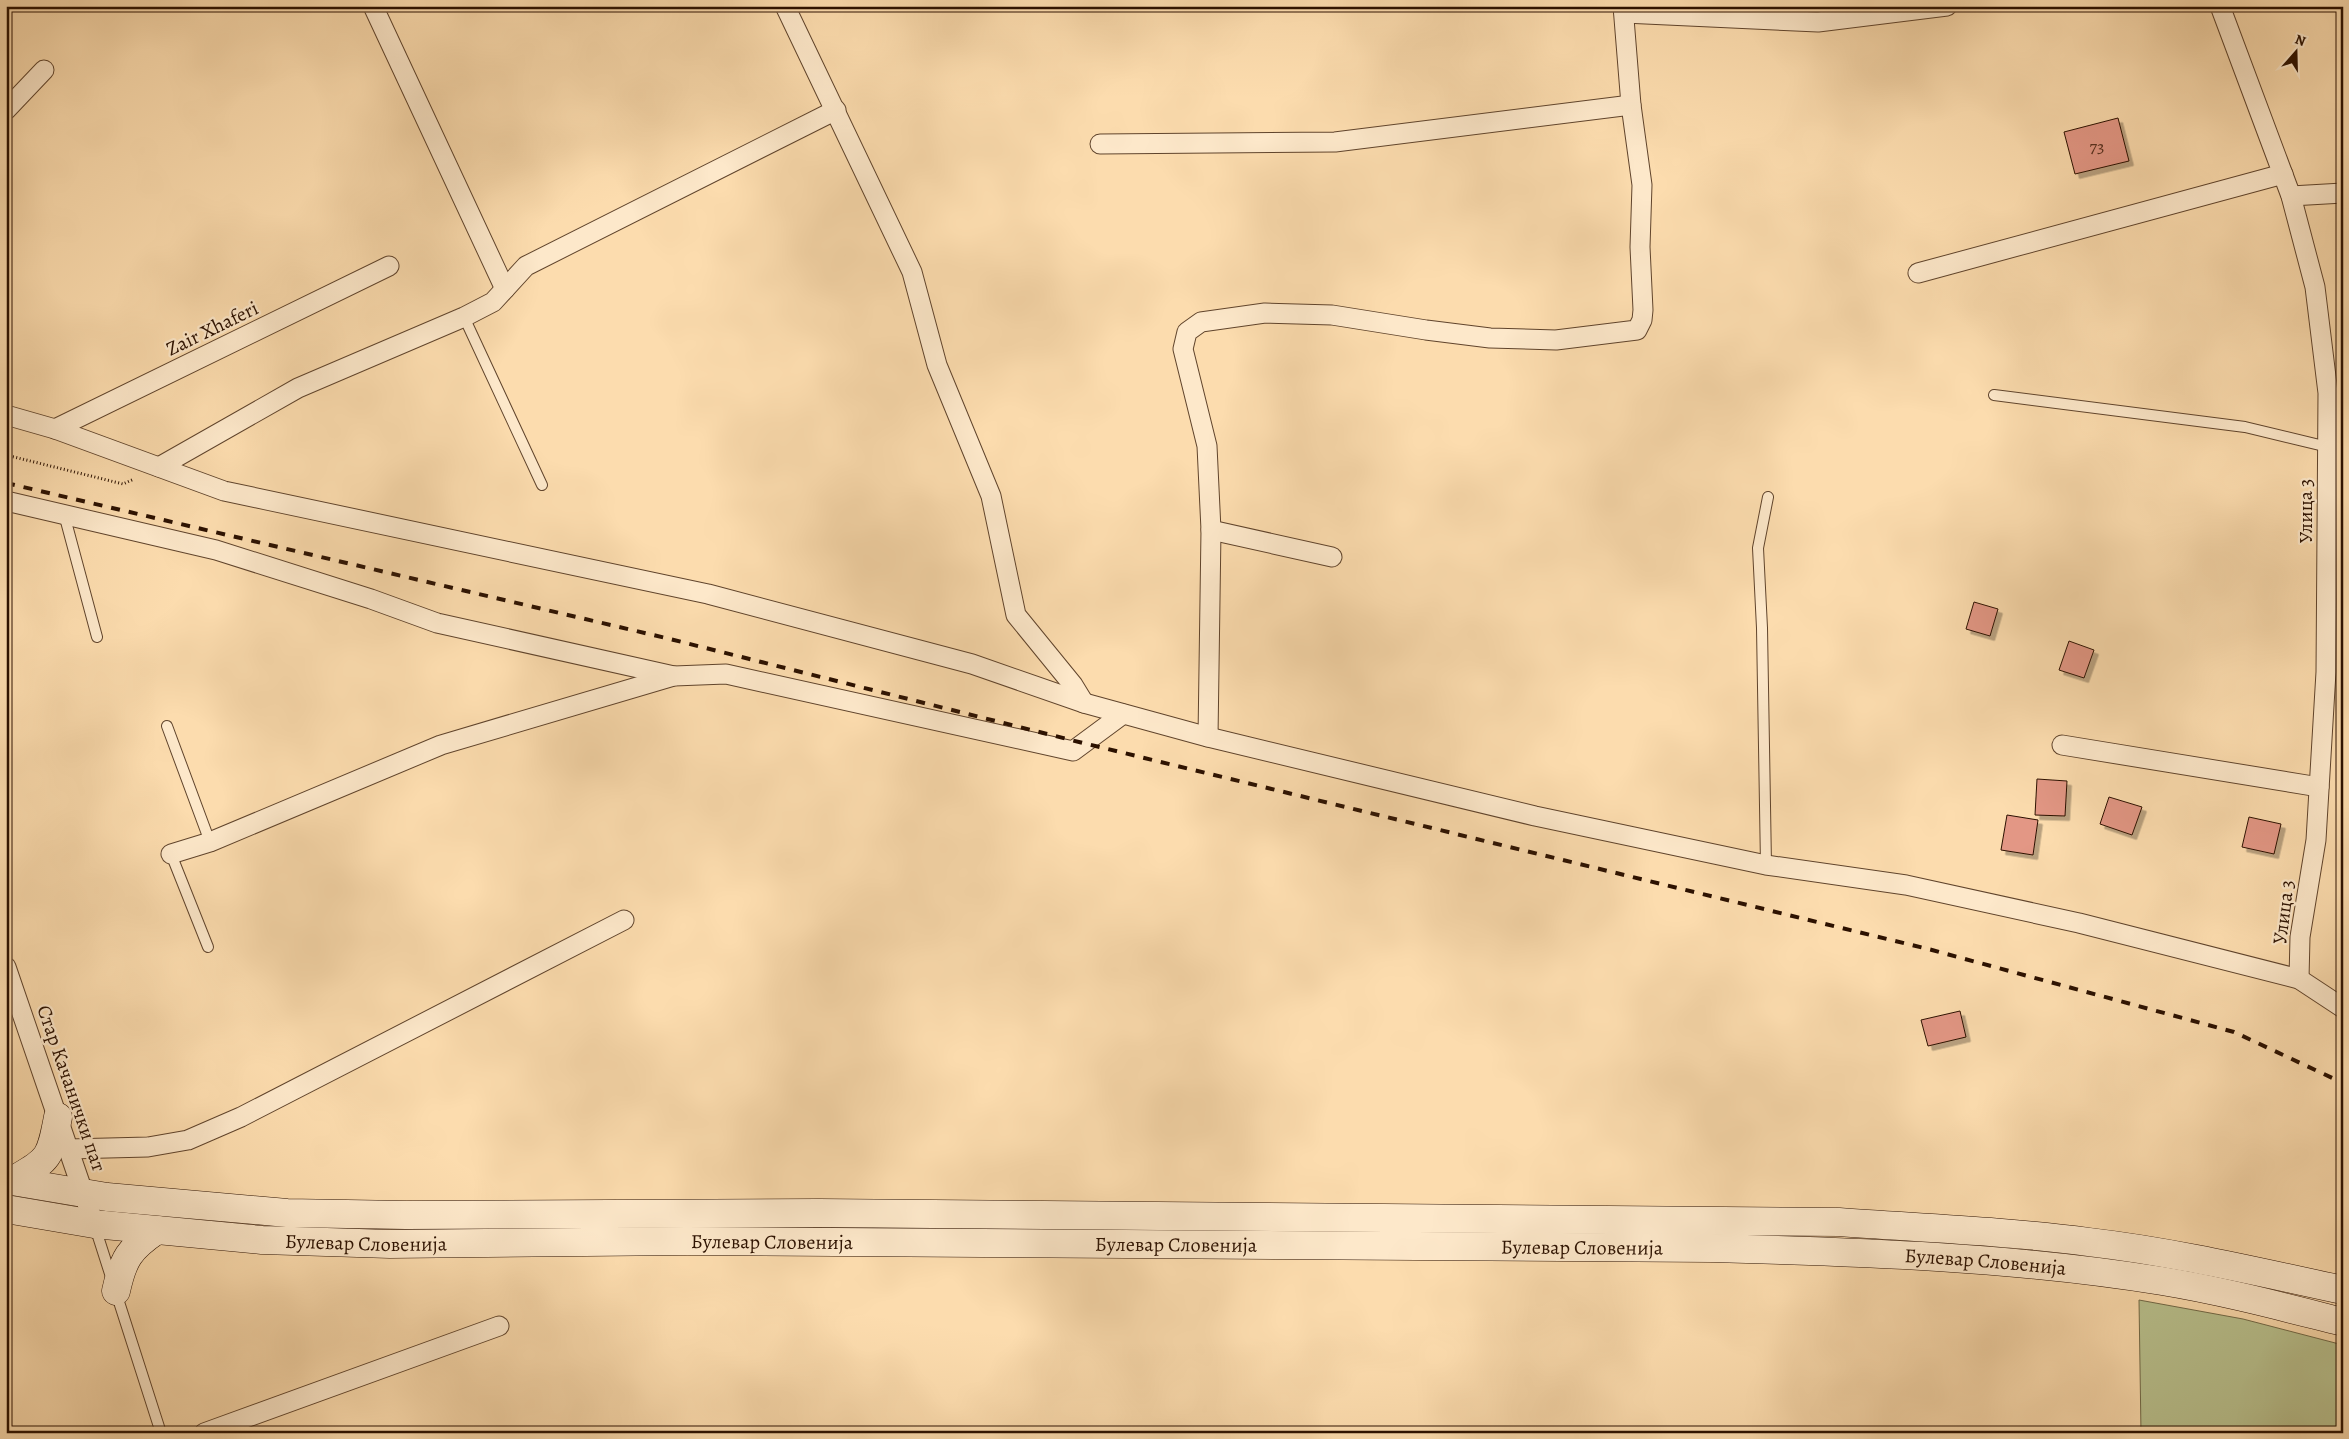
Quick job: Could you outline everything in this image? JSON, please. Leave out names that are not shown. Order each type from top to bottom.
[{"type":"street","points":[[373,6],[505,288]]},
{"type":"street","points":[[785,6],[912,272],[937,365],[991,496],[1016,615],[1073,685],[1084,704]]},
{"type":"street","points":[[1208,737],[1211,530],[1207,446],[1183,349],[1187,332],[1201,322],[1265,313],[1332,315],[1490,338],[1556,340],[1637,330],[1642,320],[1643,310],[1640,247],[1643,205],[1631,105],[1623,9],[1818,22],[1946,6]]},
{"type":"street","name":"Улица 3","points":[[2220,6],[2291,196],[2315,287],[2336,393],[2328,447],[2334,674],[2319,787],[2316,840],[2300,938],[2299,979]]},
{"type":"street","points":[[6,110],[44,70]]},
{"type":"street","points":[[1100,144],[1335,142],[1631,105]]},
{"type":"street","points":[[159,467],[298,388],[464,317],[493,302],[526,266],[836,110]]},
{"type":"street","points":[[1918,273],[2283,174]]},
{"type":"street","points":[[2291,196],[2343,193]]},
{"type":"street","name":"Zair Xhaferi","points":[[55,430],[390,266]]},
{"type":"street","points":[[6,415],[55,430],[224,491],[708,594],[972,664],[1084,704],[1208,737],[1609,833],[1766,865],[1915,887],[2079,923],[2299,979],[2343,1008]]},
{"type":"street","points":[[6,501],[216,550],[371,599],[437,623],[674,676]]},
{"type":"street","points":[[1211,530],[1332,557]]},
{"type":"street","points":[[171,854],[210,842],[441,745],[674,676],[726,674],[1073,751],[1123,714]]},
{"type":"street","points":[[2062,745],[2319,787]]},
{"type":"street","points":[[68,1149],[148,1147],[188,1140],[241,1117],[624,920]]},
{"type":"street","name":"Стар Качанички пат","points":[[6,967],[68,1149],[85,1193],[94,1224]]},
{"type":"street","points":[[9,1181],[45,1161],[53,1143],[58,1117]]},
{"type":"street","name":"Булевар Словенија","points":[[9,1181],[158,1203],[287,1213],[406,1215],[819,1213],[1839,1222],[2004,1233],[2090,1242],[2198,1259],[2343,1290]]},
{"type":"street","name":"Булевар Словенија","points":[[6,1209],[94,1224],[262,1240],[390,1244],[687,1241],[1711,1248],[1850,1252],[2079,1269],[2250,1299],[2343,1322]]},
{"type":"street","points":[[116,1291],[120,1272],[130,1252],[157,1230]]},
{"type":"street","points":[[204,1433],[499,1326]]},
{"type":"lane","points":[[464,317],[542,485]]},
{"type":"lane","points":[[1994,395],[2245,427],[2328,447]]},
{"type":"lane","points":[[1766,865],[1762,628],[1758,548],[1768,498]]},
{"type":"lane","points":[[64,514],[97,637]]},
{"type":"lane","points":[[167,726],[210,842]]},
{"type":"lane","points":[[171,854],[208,947]]},
{"type":"lane","points":[[94,1224],[161,1433]]},
{"type":"path","points":[[6,455],[123,484],[159,467]]},
{"type":"green space","points":[[2139,1300],[2243,1319],[2343,1345],[2343,1433],[2141,1433]]},
{"type":"building","points":[[2118,118],[2129,161],[2075,174],[2064,132]]},
{"type":"building","points":[[1974,602],[1998,609],[1990,636],[1966,629]]},
{"type":"building","points":[[2069,641],[2094,650],[2084,678],[2059,670]]},
{"type":"building","points":[[2037,779],[2067,781],[2065,816],[2035,815]]},
{"type":"building","points":[[2109,797],[2142,807],[2132,835],[2100,824]]},
{"type":"building","points":[[2007,815],[2038,820],[2033,855],[2001,850]]},
{"type":"building","points":[[2249,817],[2281,824],[2274,854],[2242,847]]},
{"type":"building","points":[[1960,1011],[1966,1037],[1928,1046],[1921,1020]]},
{"type":"railway","points":[[6,483],[666,638],[1083,743],[1932,950],[2234,1032],[2343,1083]]}]
